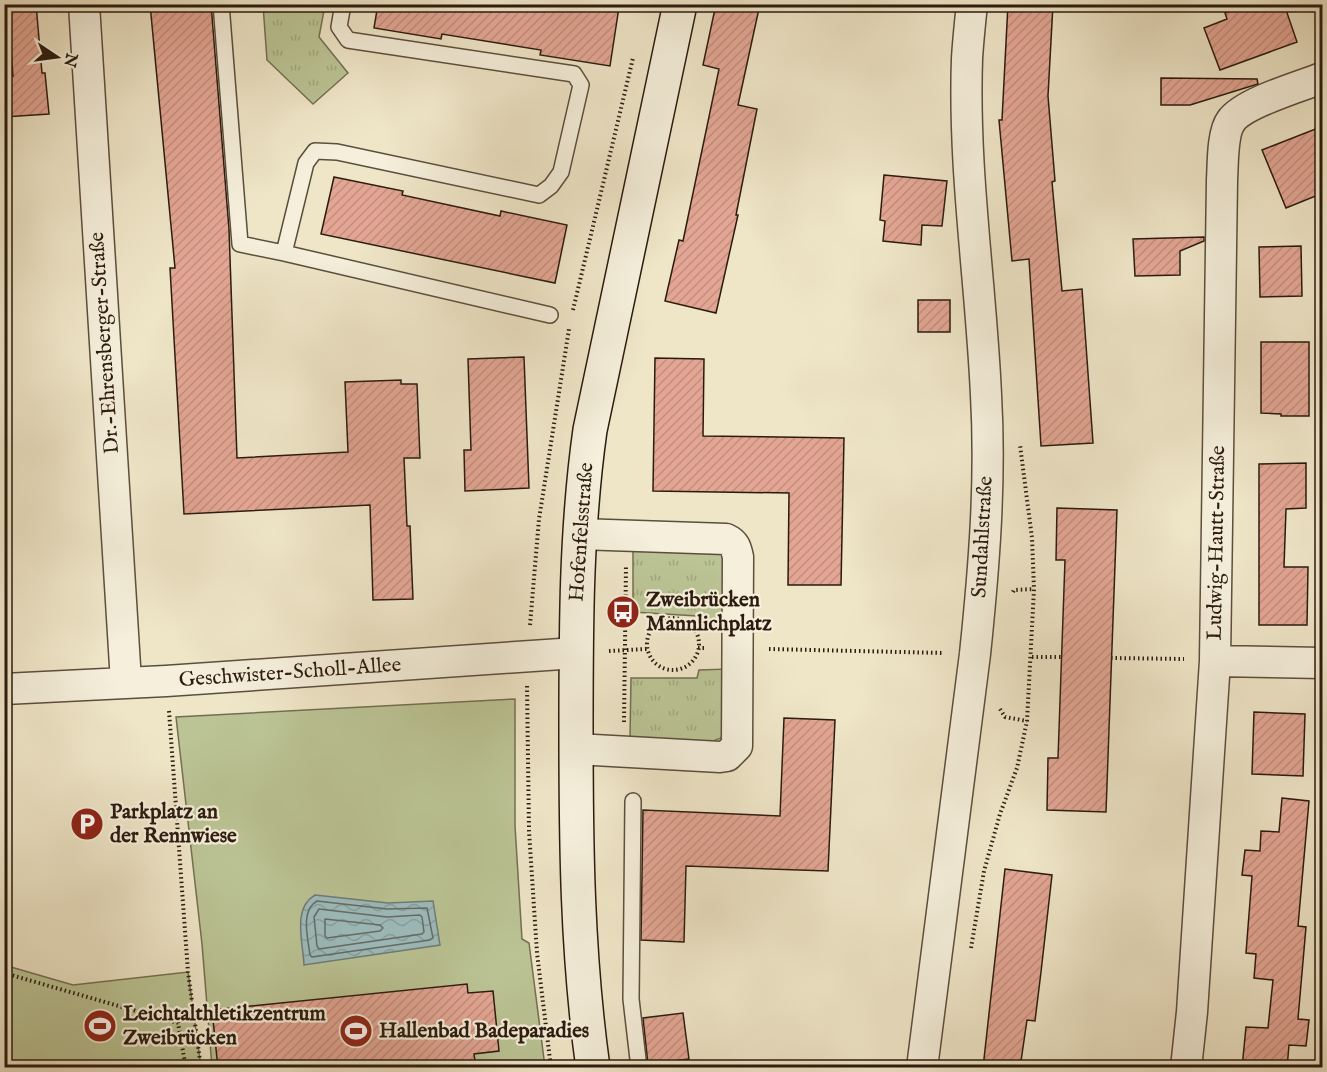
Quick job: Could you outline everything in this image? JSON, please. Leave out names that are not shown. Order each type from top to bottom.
[{"type":"main road","name":"Hofenfelsstraße","points":[[593,1068],[581,968],[577,906],[576,653],[582,486],[590,430],[680,4]]},
{"type":"street","name":"Dr.-Ehrensberger-Straße","points":[[84,4],[126,682]]},
{"type":"street","name":"Sundahlstraße","points":[[922,1068],[975,654],[987,488],[987,396],[967,125],[967,58],[972,4]]},
{"type":"street","name":"Ludwig-Hautt-Straße","points":[[1186,1068],[1192,1012],[1225,144],[1230,122],[1245,108],[1323,78]]},
{"type":"street","points":[[576,749],[712,757],[727,756],[737,746],[738,557],[732,542],[726,539],[579,534]]},
{"type":"street","name":"Geschwister-Scholl-Allee","points":[[4,689],[166,681],[576,653]]},
{"type":"street","points":[[1205,660],[1323,663]]},
{"type":"lane","points":[[221,4],[240,244],[550,315]]},
{"type":"lane","points":[[284,253],[306,163],[315,151],[337,152],[538,195],[551,186],[561,172],[581,85],[574,75],[348,40],[339,27],[343,4]]},
{"type":"lane","points":[[633,801],[631,999],[639,1068]]},
{"type":"path","points":[[971,949],[984,871],[1000,814],[1017,768],[1027,721],[1034,589],[1014,590],[1010,598]]},
{"type":"path","points":[[664,620],[684,621],[698,637],[695,658],[687,666],[677,670],[657,665],[647,649],[649,635],[654,626],[664,620]]},
{"type":"path","points":[[737,648],[975,654]]},
{"type":"path","points":[[576,653],[647,649]]},
{"type":"path","points":[[1032,657],[1061,657]]},
{"type":"path","points":[[1111,658],[1205,660]]},
{"type":"path","points":[[166,681],[188,972],[201,1068]]},
{"type":"path","points":[[999,708],[1005,717],[1027,721]]},
{"type":"path","points":[[4,973],[178,1023],[186,1068]]},
{"type":"green space","points":[[263,5],[325,5],[319,37],[348,73],[313,104],[267,60]]},
{"type":"green space","points":[[633,548],[727,554],[730,627],[700,627],[697,616],[633,612]]},
{"type":"green space","points":[[729,669],[727,724],[721,738],[708,743],[630,738],[631,678],[697,678],[699,670]]},
{"type":"green space","points":[[515,699],[515,826],[522,939],[529,943],[545,1067],[212,1067],[202,944],[176,717]]},
{"type":"green space","name":"Leichtalthletikzentrum Zweibrücken","points":[[4,965],[73,985],[188,972],[201,1067],[5,1067]]},
{"type":"water","points":[[315,895],[388,903],[433,901],[440,945],[304,965],[301,917],[303,908]]},
{"type":"building","points":[[7,4],[36,4],[42,73],[45,73],[49,114],[4,117],[4,76],[13,76]]},
{"type":"building","points":[[150,4],[211,4],[229,229],[237,458],[348,452],[345,382],[401,380],[401,384],[417,384],[420,458],[404,458],[413,599],[373,600],[370,505],[184,514],[170,268],[175,268]]},
{"type":"building","points":[[378,4],[603,4],[619,7],[610,66],[540,55],[541,50],[442,34],[441,39],[374,28]]},
{"type":"building","points":[[716,4],[760,4],[738,105],[757,109],[736,215],[738,215],[716,313],[665,301],[679,240],[683,241],[719,69],[703,65]]},
{"type":"building","points":[[1008,4],[1053,4],[1048,96],[1055,181],[1052,182],[1062,291],[1082,289],[1093,443],[1041,446],[1029,259],[1012,261],[999,120],[1002,120]]},
{"type":"building","points":[[1249,4],[1284,4],[1297,42],[1220,70],[1204,28],[1227,19],[1225,13]]},
{"type":"building","points":[[1161,78],[1257,79],[1258,84],[1190,105],[1161,105]]},
{"type":"building","points":[[1323,126],[1323,193],[1286,208],[1262,150]]},
{"type":"building","points":[[884,175],[947,181],[942,226],[922,225],[921,245],[883,241],[885,221],[880,220]]},
{"type":"building","points":[[334,177],[403,191],[402,195],[500,216],[501,211],[567,225],[555,283],[321,234]]},
{"type":"building","points":[[1204,237],[1204,241],[1180,251],[1180,275],[1135,276],[1133,239]]},
{"type":"building","points":[[1301,246],[1302,296],[1260,297],[1259,247]]},
{"type":"building","points":[[918,300],[950,300],[950,332],[918,332]]},
{"type":"building","points":[[1261,342],[1309,342],[1309,416],[1261,413]]},
{"type":"building","points":[[524,357],[529,488],[465,491],[464,450],[471,450],[468,359]]},
{"type":"building","points":[[655,358],[704,359],[703,436],[844,438],[841,585],[788,585],[789,493],[653,491]]},
{"type":"building","points":[[1306,463],[1306,508],[1286,509],[1284,567],[1308,567],[1307,625],[1259,625],[1259,464]]},
{"type":"building","points":[[1057,508],[1117,510],[1106,812],[1047,810],[1048,758],[1058,758],[1065,560],[1056,560]]},
{"type":"building","points":[[1254,712],[1305,714],[1303,776],[1252,774]]},
{"type":"building","points":[[784,718],[835,720],[828,871],[686,866],[684,942],[641,940],[643,810],[780,816]]},
{"type":"building","points":[[1282,798],[1309,801],[1298,926],[1306,927],[1298,1019],[1309,1020],[1306,1046],[1289,1045],[1287,1068],[1242,1068],[1246,1027],[1268,1028],[1273,980],[1254,978],[1256,954],[1246,953],[1252,876],[1242,875],[1245,850],[1260,851],[1261,831],[1279,832]]},
{"type":"building","points":[[1005,869],[1052,875],[1035,1021],[1027,1020],[1020,1068],[983,1068]]},
{"type":"building","name":"Hallenbad Badeparadies","points":[[467,984],[468,993],[493,991],[499,1051],[474,1054],[476,1068],[218,1068],[212,1010]]},
{"type":"building","points":[[683,1013],[689,1059],[648,1064],[643,1018]]},
{"type":"place","name":"Zweibrücken Mannlichplatz","points":[[623,612]]},
{"type":"place","name":"Parkplatz an der Rennwiese","points":[[87,824]]},
{"type":"place","name":"Leichtalthletikzentrum Zweibrücken","points":[[100,1026]]},
{"type":"place","name":"Hallenbad Badeparadies","points":[[356,1031]]}]
